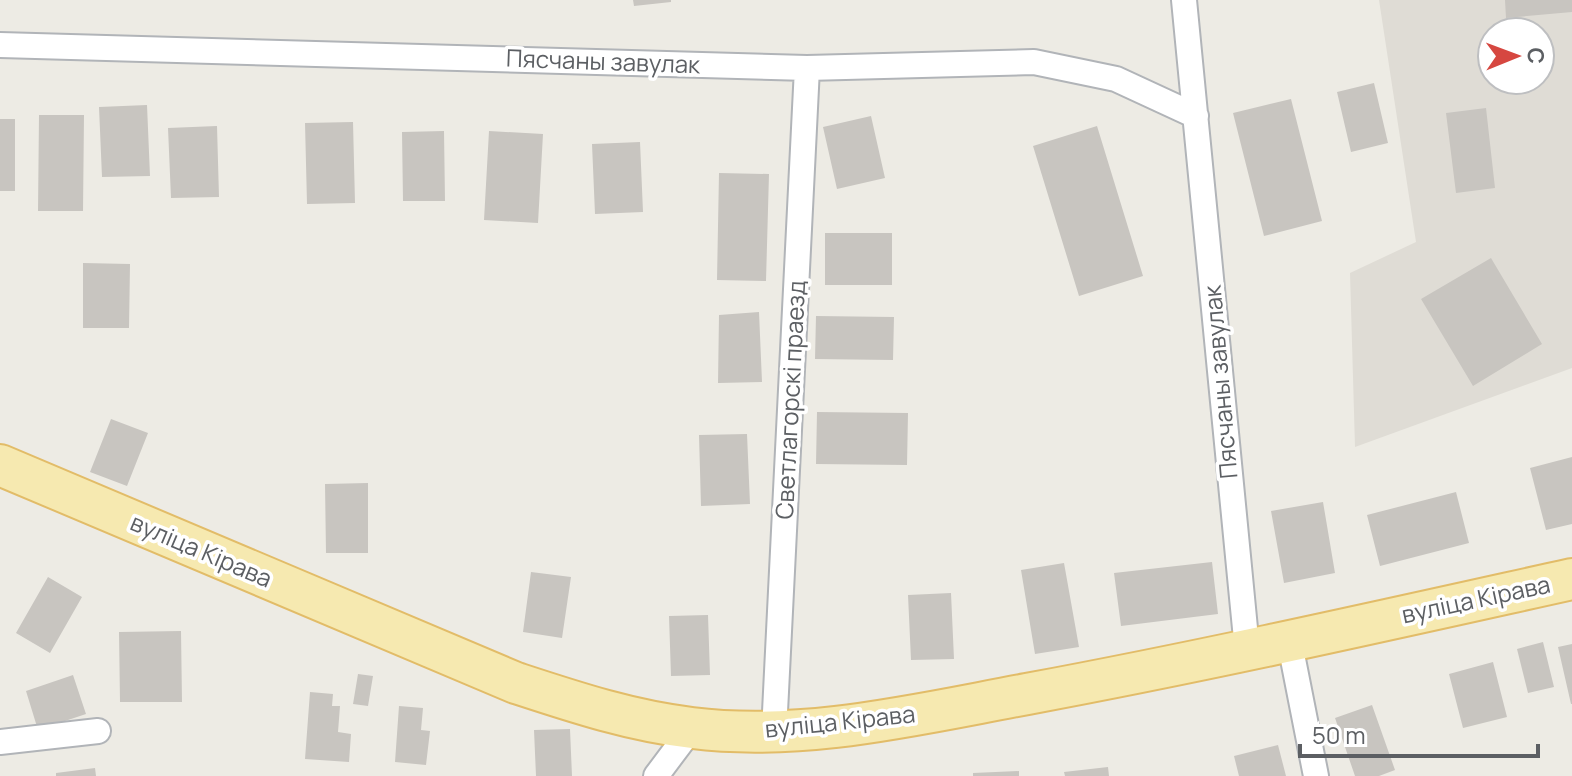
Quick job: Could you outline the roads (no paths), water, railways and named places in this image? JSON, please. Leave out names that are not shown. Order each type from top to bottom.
[{"type":"main road","name":"вуліца Кірава","points":[[0,465],[516,683],[599,710],[692,728],[774,732],[931,712],[1247,649],[1572,579]]},
{"type":"street","name":"Пясчаны завулак","points":[[1184,0],[1247,649]]},
{"type":"street","name":"Пясчаны завулак","points":[[0,45],[807,68],[1034,62],[1116,79],[1196,116]]},
{"type":"street","name":"Светлагорскі праезд","points":[[774,732],[807,68]]},
{"type":"street","points":[[1289,639],[1316,776]]},
{"type":"street","points":[[656,776],[692,728]]},
{"type":"street","points":[[0,742],[98,731]]}]
